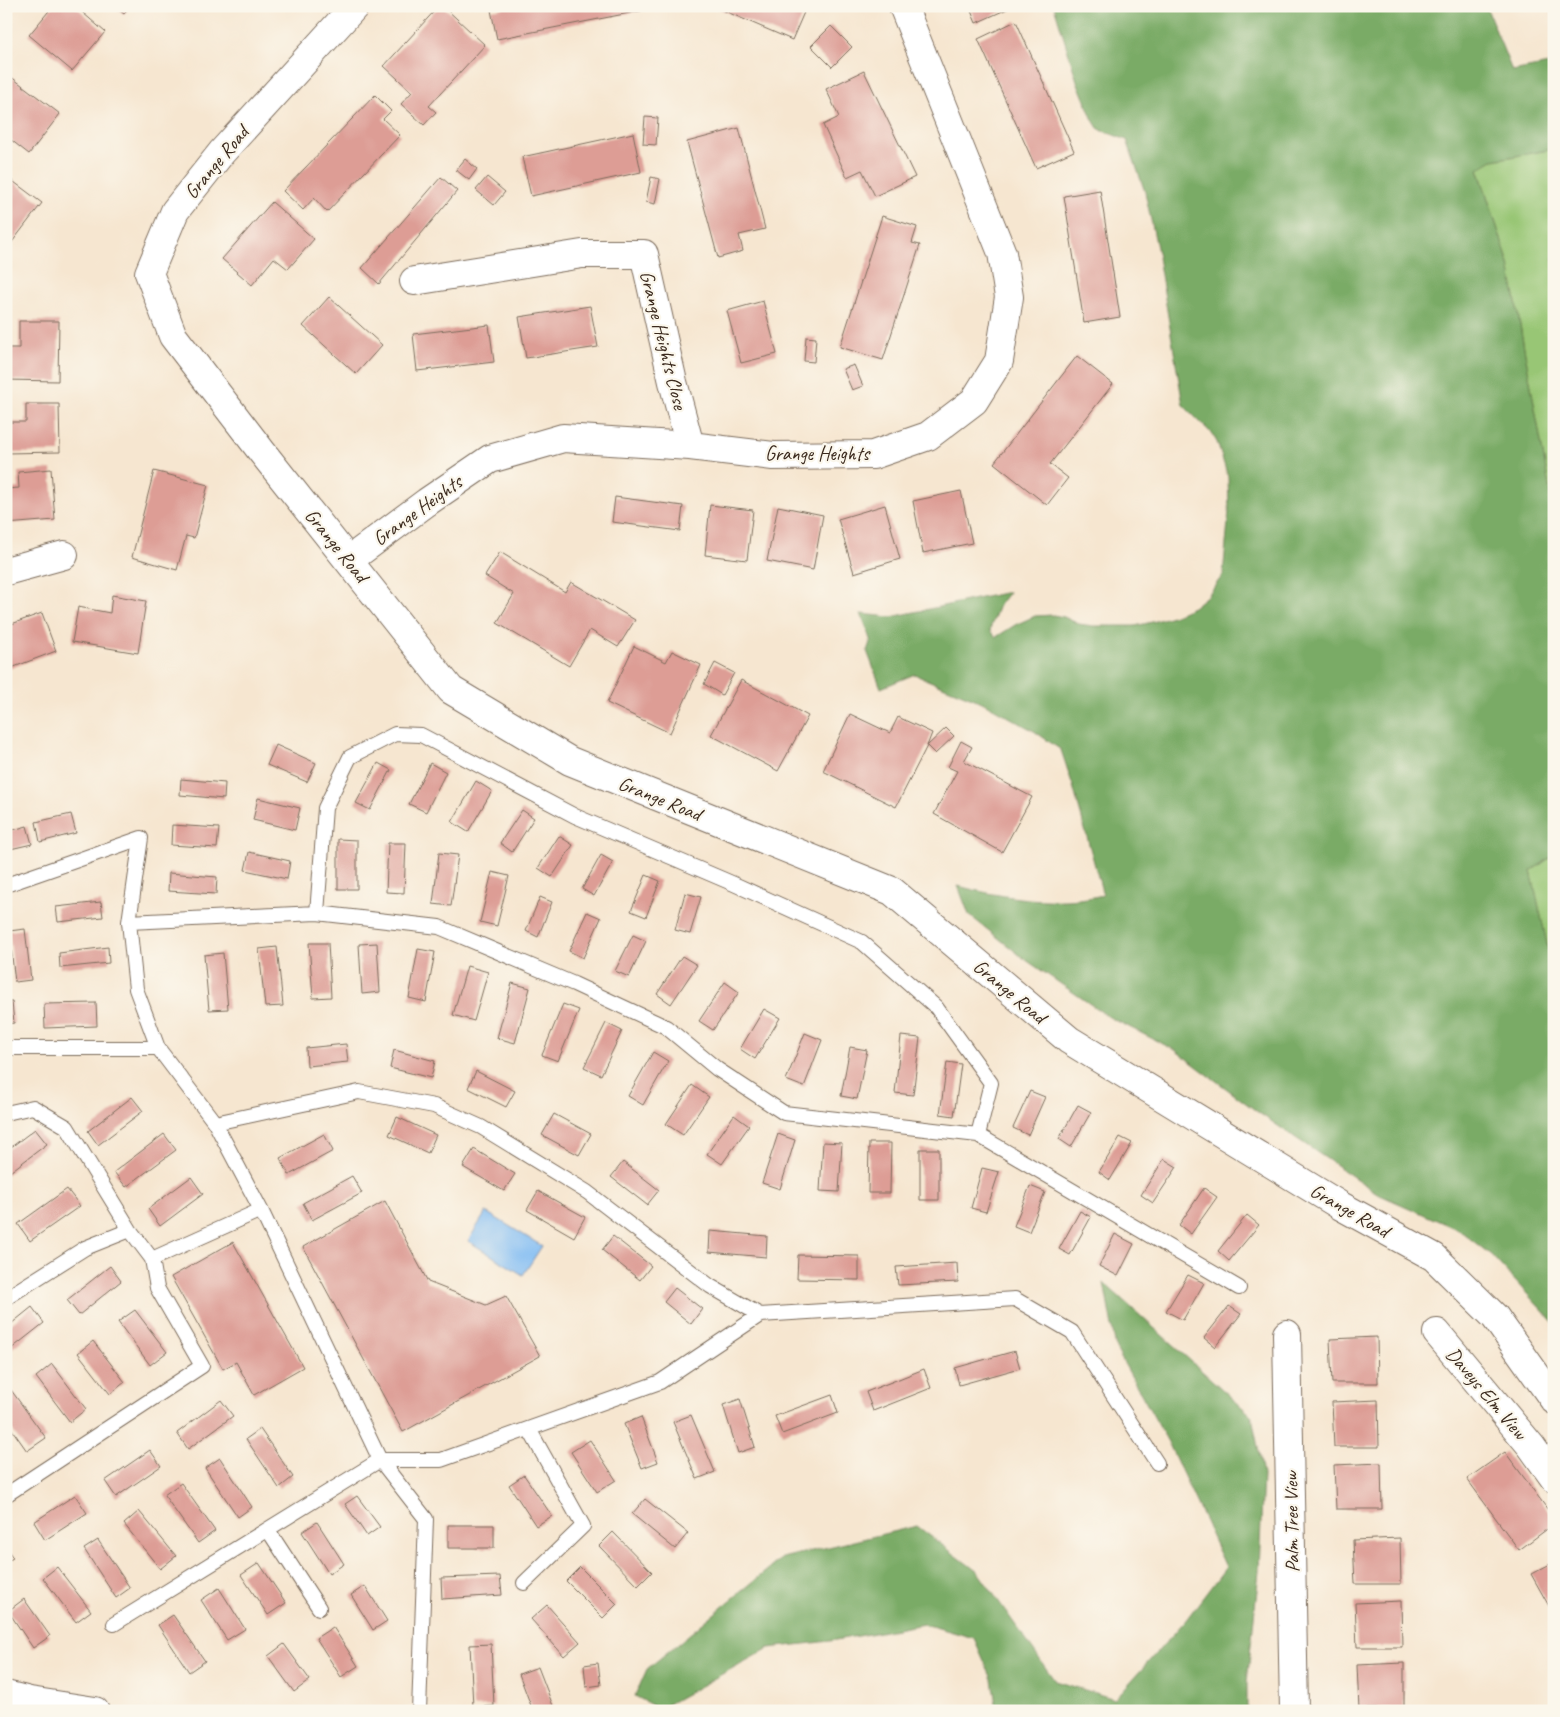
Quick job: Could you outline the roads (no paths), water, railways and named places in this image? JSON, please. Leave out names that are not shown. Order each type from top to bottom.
[{"type":"street","name":"Grange Road","points":[[355,6],[222,152],[175,211],[149,273],[173,336],[262,452],[451,690],[570,761],[892,891],[1069,1040],[1341,1206],[1434,1257],[1496,1317],[1554,1400]]},
{"type":"street","name":"Grange Heights","points":[[348,560],[490,459],[564,438],[690,446],[773,456],[873,454],[928,436],[974,401],[999,361],[1009,296],[1002,253],[903,6]]},
{"type":"street","name":"Grange Heights Close","points":[[414,281],[582,254],[644,254],[673,382],[690,446]]},
{"type":"street","points":[[6,571],[64,555]]},
{"type":"street","name":"Daveys Elm View","points":[[1437,1333],[1531,1446],[1554,1478]]},
{"type":"street","name":"Palm Tree View","points":[[1288,1334],[1294,1711]]},
{"type":"street","points":[[6,1695],[30,1701],[95,1711]]},
{"type":"lane","points":[[317,913],[325,808],[350,757],[395,734],[421,735],[575,816],[734,884],[862,942],[936,1007],[991,1084],[978,1135]]},
{"type":"lane","points":[[6,885],[141,838],[129,922],[136,989],[158,1048],[215,1123],[261,1210],[380,1460],[426,1519],[419,1711]]},
{"type":"lane","points":[[129,922],[317,913],[439,928],[574,984],[666,1027],[717,1069],[784,1113],[978,1135],[1239,1288]]},
{"type":"lane","points":[[6,1048],[158,1048]]},
{"type":"lane","points":[[215,1123],[359,1092],[434,1106],[481,1127],[587,1192],[710,1286],[760,1315]]},
{"type":"lane","points":[[6,1113],[33,1107],[67,1128],[130,1230],[152,1259],[157,1288],[202,1366],[6,1495]]},
{"type":"lane","points":[[152,1259],[261,1210]]},
{"type":"lane","points":[[6,1298],[85,1248],[130,1230]]},
{"type":"lane","points":[[114,1624],[380,1460],[441,1460],[660,1382],[760,1315],[1015,1299],[1072,1332],[1157,1463]]},
{"type":"lane","points":[[524,1583],[584,1526],[529,1429]]},
{"type":"lane","points":[[268,1530],[320,1608]]},
{"type":"water","points":[[486,1212],[542,1246],[523,1275],[468,1241]]}]
